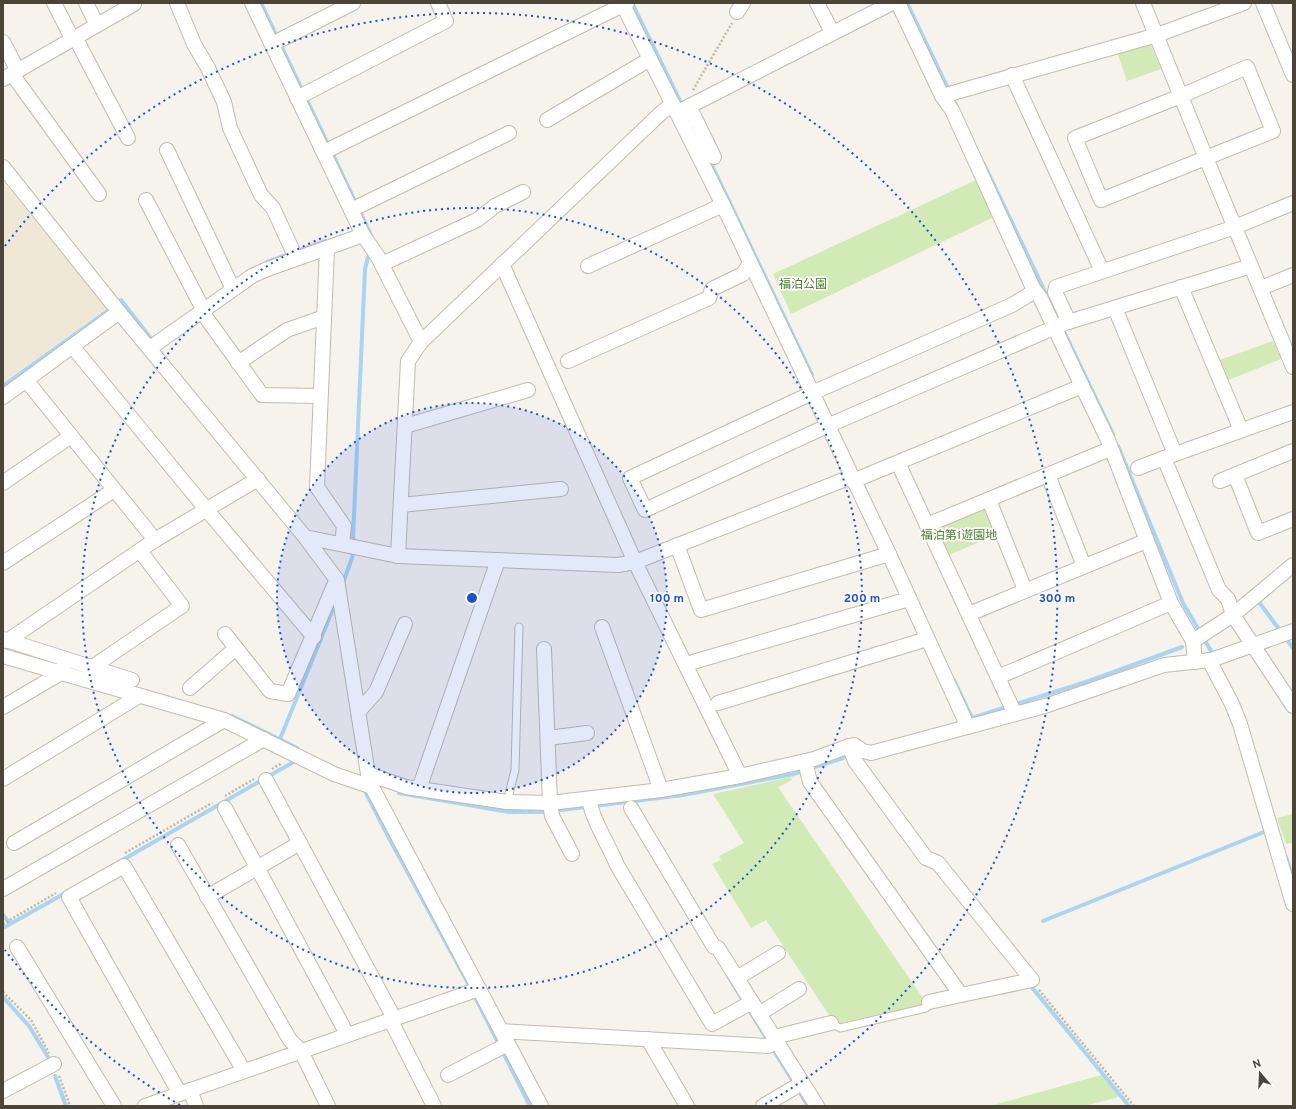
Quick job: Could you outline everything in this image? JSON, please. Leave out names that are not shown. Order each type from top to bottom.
[{"type":"street","points":[[54,3],[128,138]]},
{"type":"street","points":[[86,3],[97,25]]},
{"type":"street","points":[[177,3],[194,44],[208,68],[224,102],[230,128],[261,195],[273,208],[294,254]]},
{"type":"street","points":[[252,3],[276,42],[302,96],[355,208],[363,235],[382,264],[421,342]]},
{"type":"street","points":[[276,42],[352,3]]},
{"type":"street","points":[[302,96],[446,21],[438,3]]},
{"type":"street","points":[[817,3],[832,32]]},
{"type":"street","points":[[398,556],[408,361],[421,342],[662,112],[683,106],[892,3]]},
{"type":"street","points":[[898,3],[948,94],[955,117],[1035,291],[1062,325]]},
{"type":"street","points":[[1144,3],[1251,266],[1288,341],[1293,367]]},
{"type":"street","points":[[948,94],[1157,35],[1244,3]]},
{"type":"street","points":[[1263,3],[1293,73]]},
{"type":"street","points":[[11,74],[134,4]]},
{"type":"street","points":[[327,150],[624,4],[650,59],[683,106],[714,156]]},
{"type":"street","points":[[3,42],[11,74],[99,194]]},
{"type":"street","points":[[547,120],[650,59]]},
{"type":"street","points":[[1247,67],[1273,131],[1206,158],[1100,200],[1075,138],[1181,96],[1247,67]]},
{"type":"street","points":[[1012,75],[1102,271]]},
{"type":"street","points":[[683,106],[723,205],[750,263],[832,424],[909,599],[966,722]]},
{"type":"street","points":[[355,208],[509,133]]},
{"type":"street","points":[[167,150],[232,285]]},
{"type":"street","points":[[3,167],[119,312],[305,537],[336,580],[370,780],[474,991],[501,1031],[503,1047],[541,1106]]},
{"type":"street","points":[[382,264],[477,220],[495,206],[523,192]]},
{"type":"street","points":[[146,200],[202,308],[238,363],[262,395],[320,396]]},
{"type":"street","points":[[1293,203],[1235,227],[1056,287],[1055,292],[1062,325],[1082,386],[1108,440],[1110,449],[1146,541],[1172,603],[1199,638],[1232,704],[1240,724],[1293,904]]},
{"type":"street","points":[[588,266],[723,205]]},
{"type":"street","points":[[150,348],[232,285],[265,270],[294,254],[327,248],[363,235]]},
{"type":"street","points":[[327,248],[317,487],[344,526],[350,546]]},
{"type":"street","points":[[568,361],[709,298],[712,289],[743,274],[750,263]]},
{"type":"street","points":[[502,264],[635,562],[740,776]]},
{"type":"street","points":[[1035,291],[1012,305],[816,391],[630,478],[645,510],[832,424],[1062,325],[1251,266]]},
{"type":"street","points":[[1261,288],[1293,275]]},
{"type":"street","points":[[1180,288],[1241,430]]},
{"type":"street","points":[[1115,308],[1219,590],[1228,599],[1253,645],[1293,706]]},
{"type":"street","points":[[3,397],[119,312]]},
{"type":"street","points":[[238,363],[287,330],[324,317]]},
{"type":"street","points":[[72,346],[314,637]]},
{"type":"street","points":[[26,380],[154,540]]},
{"type":"street","points":[[305,537],[398,556],[618,565],[635,562],[898,463],[1082,386]]},
{"type":"street","points":[[405,426],[528,390]]},
{"type":"street","points":[[1138,468],[1293,412]]},
{"type":"street","points":[[3,483],[72,436]]},
{"type":"street","points":[[927,525],[1110,449]]},
{"type":"street","points":[[1220,481],[1293,451]]},
{"type":"street","points":[[898,463],[1013,709]]},
{"type":"street","points":[[1048,475],[1084,566]]},
{"type":"street","points":[[1235,475],[1258,533],[1293,519]]},
{"type":"street","points":[[5,640],[154,540],[258,479]]},
{"type":"street","points":[[401,505],[561,489]]},
{"type":"street","points":[[3,563],[114,490]]},
{"type":"street","points":[[989,500],[1025,590]]},
{"type":"street","points":[[969,614],[1146,541]]},
{"type":"street","points":[[677,545],[701,610],[889,554]]},
{"type":"street","points":[[90,668],[182,606],[140,550]]},
{"type":"street","points":[[419,789],[498,560]]},
{"type":"street","points":[[1199,638],[1235,614],[1293,565]]},
{"type":"street","points":[[225,634],[270,691],[288,694],[314,637],[336,580]]},
{"type":"street","points":[[693,662],[909,599]]},
{"type":"street","points":[[998,677],[1172,603]]},
{"type":"street","points":[[358,712],[376,692],[406,624]]},
{"type":"street","points":[[602,627],[661,790]]},
{"type":"street","points":[[5,640],[62,667],[139,696],[224,720],[334,774],[406,787],[551,808],[590,804],[740,776],[807,768],[849,746],[854,745],[864,752],[871,753],[966,722],[1013,709],[1045,706],[1164,665],[1209,660],[1293,631]]},
{"type":"street","points":[[718,703],[927,639]]},
{"type":"street","points":[[190,688],[236,648]]},
{"type":"street","points":[[544,649],[551,808],[572,854]]},
{"type":"street","points":[[3,656],[62,667],[90,668],[132,680]]},
{"type":"street","points":[[3,707],[62,667]]},
{"type":"street","points":[[3,780],[139,696]]},
{"type":"street","points":[[14,843],[224,720]]},
{"type":"street","points":[[548,738],[587,733]]},
{"type":"street","points":[[3,889],[264,739]]},
{"type":"street","points":[[849,746],[855,761],[926,858],[938,863],[1032,980],[929,1002]]},
{"type":"street","points":[[807,768],[961,995]]},
{"type":"street","points":[[263,776],[392,1018],[434,1106]]},
{"type":"street","points":[[220,803],[258,868],[348,1034]]},
{"type":"street","points":[[590,804],[617,865],[712,1024],[750,1007],[799,989]]},
{"type":"street","points":[[631,808],[714,947],[718,948],[736,978],[750,1007],[772,1042],[796,1086],[817,1106]]},
{"type":"street","points":[[206,897],[300,844]]},
{"type":"street","points":[[178,845],[206,897],[290,1040],[301,1051],[328,1106]]},
{"type":"street","points":[[196,1106],[185,1092],[69,897],[124,866],[244,1071]]},
{"type":"street","points":[[17,947],[114,1106]]},
{"type":"street","points":[[736,978],[778,953]]},
{"type":"street","points":[[145,1106],[392,1018],[474,991]]},
{"type":"street","points":[[501,1031],[648,1039],[772,1042],[831,1023]]},
{"type":"street","points":[[648,1039],[687,1106]]},
{"type":"street","points":[[448,1075],[503,1047]]},
{"type":"street","points":[[3,1091],[54,1064]]},
{"type":"street","points":[[763,1106],[796,1086]]},
{"type":"lane","points":[[507,802],[515,770],[519,627]]},
{"type":"lane","points":[[831,1023],[840,1028],[926,1008],[929,1002]]},
{"type":"path","points":[[683,106],[740,7]]},
{"type":"path","points":[[119,856],[220,803],[263,776],[299,757]]},
{"type":"path","points":[[4,923],[58,892]]},
{"type":"path","points":[[1032,980],[1134,1106]]},
{"type":"path","points":[[3,992],[31,1020],[47,1048],[70,1106]]},
{"type":"shaded area","points":[[3,181],[107,308],[3,383]]},
{"type":"green space","points":[[1149,41],[1161,69],[1127,81],[1117,52]]},
{"type":"green space","name":"福泊公園","points":[[976,180],[994,217],[791,314],[773,274]]},
{"type":"green space","points":[[1273,341],[1281,359],[1226,381],[1217,361]]},
{"type":"green space","name":"福泊第1遊園地","points":[[983,509],[988,510],[998,534],[949,555],[940,536],[943,525]]},
{"type":"green space","points":[[791,777],[792,780],[778,787],[927,1004],[835,1024],[766,920],[751,928],[712,864],[721,860],[719,856],[744,843],[713,794]]},
{"type":"green space","points":[[1293,814],[1293,843],[1286,844],[1277,818]]},
{"type":"green space","points":[[1101,1075],[1119,1097],[1084,1106],[990,1106]]},
{"type":"waterway","points":[[261,3],[372,237]]},
{"type":"waterway","points":[[632,3],[683,107]]},
{"type":"waterway","points":[[907,3],[956,105]]},
{"type":"waterway","points":[[709,159],[812,375]]},
{"type":"waterway","points":[[984,164],[1113,434]]},
{"type":"waterway","points":[[267,262],[325,241]]},
{"type":"waterway","points":[[343,583],[352,558],[355,541],[353,538],[365,269],[368,257],[372,252]]},
{"type":"waterway","points":[[119,302],[121,300],[152,340],[154,339]]},
{"type":"waterway","points":[[3,386],[109,310]]},
{"type":"waterway","points":[[1118,446],[1183,603],[1214,656]]},
{"type":"waterway","points":[[1256,598],[1279,629]]},
{"type":"waterway","points":[[280,739],[335,604]]},
{"type":"waterway","points":[[1287,640],[1293,648]]},
{"type":"waterway","points":[[954,680],[972,718],[1089,681],[1182,647]]},
{"type":"waterway","points":[[232,716],[297,748]]},
{"type":"waterway","points":[[399,793],[509,812],[545,812],[683,795],[794,774],[843,758]]},
{"type":"waterway","points":[[119,862],[297,760]]},
{"type":"waterway","points":[[366,793],[468,983],[530,1106]]},
{"type":"waterway","points":[[1043,921],[1269,830]]},
{"type":"waterway","points":[[1286,857],[1293,878]]},
{"type":"waterway","points":[[3,928],[67,892]]},
{"type":"waterway","points":[[3,915],[10,924]]},
{"type":"waterway","points":[[728,976],[808,1106]]},
{"type":"waterway","points":[[1030,985],[1129,1106]]},
{"type":"waterway","points":[[3,997],[29,1026],[48,1057]]},
{"type":"waterway","points":[[55,1076],[66,1106]]}]
